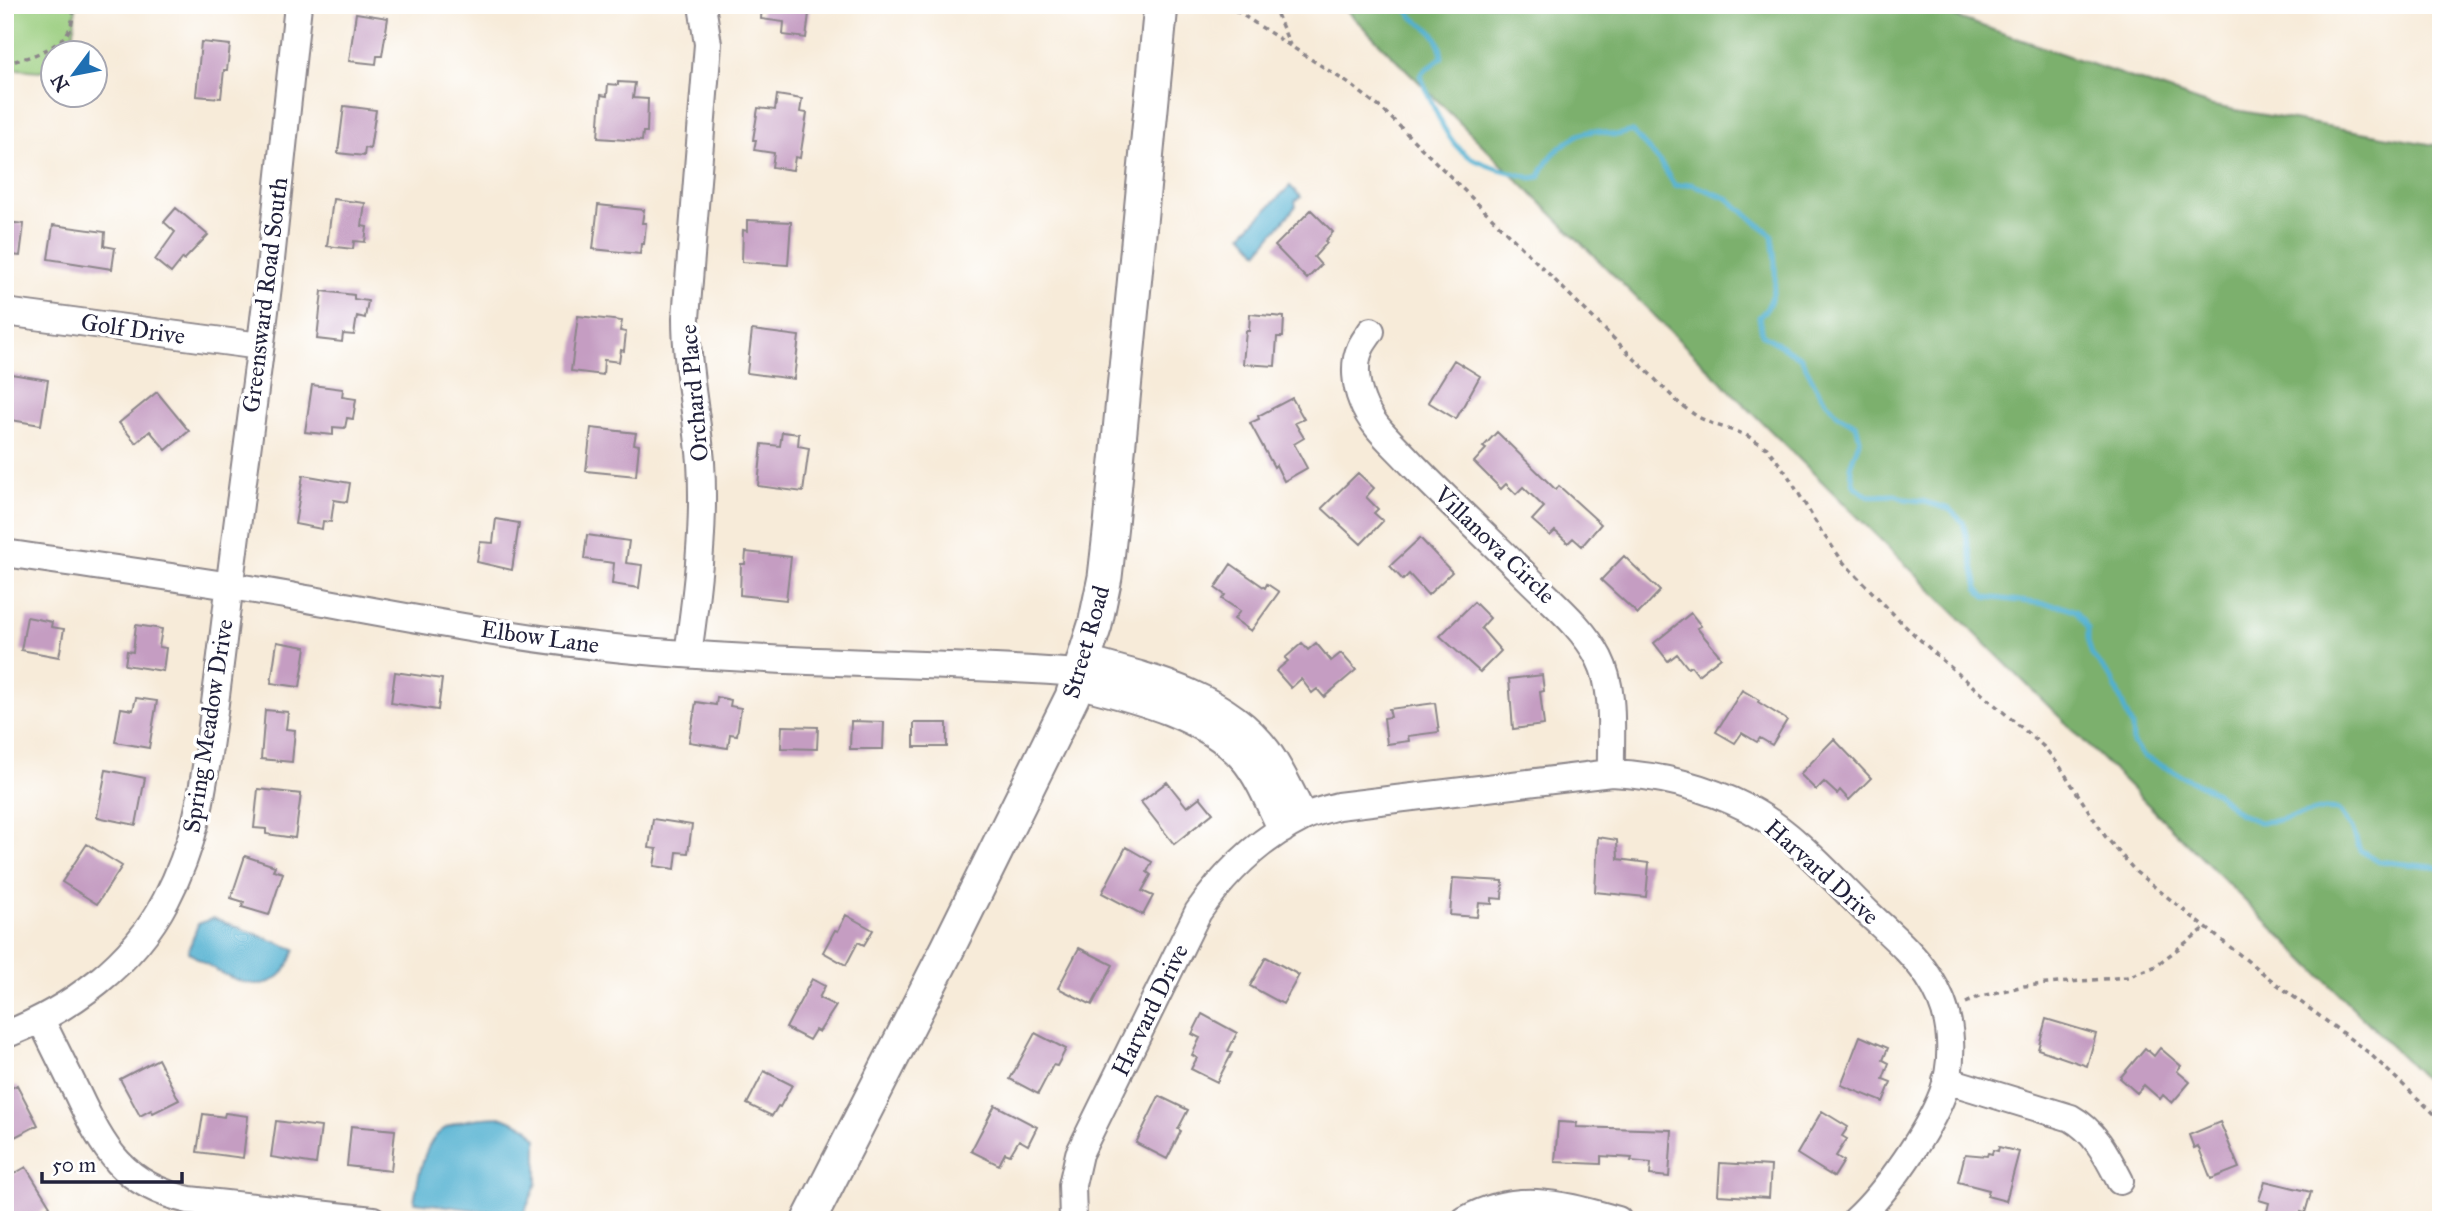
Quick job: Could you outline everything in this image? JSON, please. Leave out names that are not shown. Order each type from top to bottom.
[{"type":"main road","name":"Street Road","points":[[809,1220],[948,948],[1081,672],[1095,625],[1107,564],[1161,5]]},
{"type":"street","name":"Greensward Road South","points":[[230,585],[298,5]]},
{"type":"street","name":"Orchard Place","points":[[688,654],[702,526],[701,464],[686,352],[686,318],[708,44],[702,5]]},
{"type":"street","name":"Golf Drive","points":[[5,312],[260,346]]},
{"type":"street","name":"Villanova Circle","points":[[1371,331],[1359,349],[1356,366],[1360,393],[1370,418],[1427,479],[1568,617],[1590,642],[1600,659],[1607,678],[1609,698],[1611,773]]},
{"type":"street","name":"Elbow Lane","points":[[5,553],[230,585],[484,630],[622,649],[791,661],[1081,672]]},
{"type":"street","name":"Spring Meadow Drive","points":[[5,1035],[41,1020],[81,996],[113,969],[153,921],[183,866],[200,806],[230,585]]},
{"type":"street","points":[[1081,672],[1133,673],[1189,694],[1219,722],[1241,723],[1266,749],[1279,768],[1293,824]]},
{"type":"street","name":"Harvard Drive","points":[[1073,1220],[1072,1185],[1079,1154],[1198,912],[1214,888],[1234,867],[1293,824],[1356,802],[1611,773],[1645,776],[1692,786],[1749,809],[1767,820],[1811,857],[1926,972],[1938,992],[1947,1016],[1950,1040],[1946,1080],[1934,1110],[1914,1145],[1874,1203],[1856,1220]]},
{"type":"street","points":[[41,1020],[99,1139],[123,1168],[146,1185],[189,1200],[373,1220]]},
{"type":"street","points":[[1946,1080],[2071,1118],[2092,1133],[2120,1181]]},
{"type":"street","points":[[1465,1220],[1478,1212],[1504,1204],[1531,1201],[1558,1204],[1618,1220]]},
{"type":"path","points":[[5,63],[26,60],[52,46],[70,31],[74,5]]},
{"type":"path","points":[[1227,5],[1351,85],[1382,109],[1681,405],[1698,417],[1746,435],[1767,448],[1787,474],[1832,547],[1858,579],[1941,659],[2043,746],[2059,765],[2090,815],[2121,857],[2136,872],[2369,1053],[2441,1120]]},
{"type":"path","points":[[1273,5],[1290,47]]},
{"type":"path","points":[[1947,1016],[1968,1002],[1995,992],[2053,982],[2127,977],[2154,967],[2205,928]]},
{"type":"green space","points":[[5,5],[76,5],[73,38],[38,38],[38,71],[5,68]]},
{"type":"green space","points":[[1341,5],[1921,5],[2213,106],[2441,146],[2441,1095]]},
{"type":"water","points":[[1290,186],[1301,197],[1295,201],[1296,206],[1258,252],[1242,234]]},
{"type":"water","points":[[213,918],[295,949],[286,968],[275,979],[263,984],[248,983],[218,971],[188,952],[198,924]]},
{"type":"water","points":[[503,1117],[527,1127],[537,1139],[537,1183],[523,1216],[414,1202],[423,1161],[436,1136],[447,1127],[461,1122]]},
{"type":"building","points":[[762,5],[810,5],[806,38],[783,35],[784,22],[761,19]]},
{"type":"building","points":[[356,13],[388,18],[382,56],[377,56],[376,64],[349,61]]},
{"type":"building","points":[[201,42],[230,45],[221,98],[196,96]]},
{"type":"building","points":[[618,82],[635,83],[633,98],[648,99],[647,132],[643,132],[642,141],[598,138],[601,95],[607,96],[608,84],[618,85]]},
{"type":"building","points":[[777,95],[802,99],[800,112],[807,113],[800,158],[795,157],[793,170],[772,167],[774,153],[754,150],[758,108],[775,110]]},
{"type":"building","points":[[344,106],[376,110],[370,149],[365,148],[364,156],[338,153]]},
{"type":"building","points":[[333,199],[365,203],[362,226],[367,227],[365,242],[354,241],[353,249],[327,246]]},
{"type":"building","points":[[598,205],[644,210],[642,223],[646,223],[640,254],[593,249]]},
{"type":"building","points":[[176,208],[208,235],[171,273],[155,260],[175,232],[164,222]]},
{"type":"building","points":[[1311,210],[1333,232],[1314,257],[1321,265],[1307,279],[1275,246]]},
{"type":"building","points":[[747,220],[791,222],[788,265],[742,262],[743,230],[747,231]]},
{"type":"building","points":[[5,222],[24,224],[20,256],[5,254]]},
{"type":"building","points":[[53,225],[105,232],[104,246],[115,248],[112,269],[48,259]]},
{"type":"building","points":[[322,291],[354,295],[354,299],[368,301],[365,318],[357,316],[354,335],[343,334],[342,342],[317,339]]},
{"type":"building","points":[[1250,314],[1284,317],[1283,337],[1277,337],[1275,366],[1243,364]]},
{"type":"building","points":[[578,316],[622,321],[620,331],[626,332],[624,351],[621,350],[619,362],[604,360],[603,375],[571,371]]},
{"type":"building","points":[[752,330],[799,336],[794,379],[747,373]]},
{"type":"building","points":[[1454,360],[1480,376],[1456,419],[1428,402]]},
{"type":"building","points":[[5,373],[48,380],[41,425],[5,419]]},
{"type":"building","points":[[312,385],[343,389],[342,397],[356,399],[353,419],[347,418],[345,428],[333,427],[333,435],[305,432]]},
{"type":"building","points":[[157,392],[189,431],[166,450],[150,431],[136,443],[119,423]]},
{"type":"building","points":[[1292,398],[1304,419],[1295,423],[1304,438],[1294,444],[1307,468],[1284,481],[1250,423]]},
{"type":"building","points":[[591,428],[636,433],[634,444],[639,445],[636,476],[586,471]]},
{"type":"building","points":[[782,432],[799,434],[798,446],[809,448],[803,492],[758,486],[762,444],[780,446]]},
{"type":"building","points":[[1497,432],[1556,490],[1559,486],[1601,524],[1582,546],[1573,538],[1568,543],[1555,531],[1550,536],[1532,520],[1544,507],[1523,487],[1516,494],[1506,484],[1501,489],[1474,462]]},
{"type":"building","points":[[1358,473],[1374,488],[1366,497],[1378,509],[1374,513],[1383,521],[1361,544],[1322,508]]},
{"type":"building","points":[[303,475],[350,483],[347,502],[334,500],[331,522],[323,521],[322,529],[295,524]]},
{"type":"building","points":[[496,519],[519,523],[512,570],[477,562],[480,542],[493,543]]},
{"type":"building","points":[[587,535],[629,541],[626,563],[642,565],[639,588],[612,584],[614,563],[584,559]]},
{"type":"building","points":[[1420,538],[1452,572],[1428,595],[1409,574],[1403,580],[1390,566]]},
{"type":"building","points":[[746,552],[791,557],[786,600],[740,595],[741,564],[745,564]]},
{"type":"building","points":[[1624,556],[1660,591],[1638,614],[1601,580]]},
{"type":"building","points":[[1231,564],[1265,588],[1267,584],[1279,592],[1251,631],[1234,619],[1240,611],[1222,599],[1225,595],[1215,588]]},
{"type":"building","points":[[1474,602],[1490,618],[1481,628],[1501,651],[1480,672],[1440,636]]},
{"type":"building","points":[[1691,613],[1701,626],[1697,628],[1721,657],[1698,675],[1691,666],[1688,668],[1677,654],[1668,661],[1654,643]]},
{"type":"building","points":[[27,617],[52,622],[51,627],[64,629],[59,657],[21,650]]},
{"type":"building","points":[[136,625],[162,629],[159,647],[166,648],[163,671],[125,665],[127,651],[133,652]]},
{"type":"building","points":[[277,642],[306,647],[300,687],[271,683]]},
{"type":"building","points":[[1302,643],[1308,650],[1316,643],[1331,661],[1341,653],[1356,670],[1324,697],[1317,689],[1312,693],[1301,679],[1291,688],[1276,671],[1288,661],[1285,658]]},
{"type":"building","points":[[395,672],[442,679],[438,710],[391,703]]},
{"type":"building","points":[[1542,675],[1544,691],[1540,692],[1544,725],[1513,729],[1509,679]]},
{"type":"building","points":[[1742,690],[1787,720],[1772,745],[1760,738],[1757,742],[1742,733],[1735,743],[1716,732]]},
{"type":"building","points":[[717,697],[731,700],[730,706],[741,708],[737,735],[730,734],[728,748],[689,742],[696,702],[716,705]]},
{"type":"building","points":[[136,698],[157,701],[149,748],[115,742],[121,708],[133,710]]},
{"type":"building","points":[[1435,703],[1439,732],[1408,736],[1409,741],[1387,744],[1384,718],[1391,717],[1389,709]]},
{"type":"building","points":[[265,710],[288,712],[286,729],[295,730],[292,762],[261,759]]},
{"type":"building","points":[[851,721],[884,722],[883,749],[850,749]]},
{"type":"building","points":[[914,723],[947,723],[947,747],[914,747]]},
{"type":"building","points":[[782,726],[818,727],[817,749],[781,748]]},
{"type":"building","points":[[1834,739],[1871,778],[1849,800],[1840,790],[1837,794],[1824,782],[1816,790],[1800,774]]},
{"type":"building","points":[[106,770],[145,778],[136,825],[97,817]]},
{"type":"building","points":[[1167,782],[1187,807],[1200,797],[1213,813],[1174,844],[1141,802]]},
{"type":"building","points":[[258,789],[301,794],[295,838],[266,834],[266,829],[254,828]]},
{"type":"building","points":[[653,819],[692,825],[688,853],[677,852],[675,869],[654,866],[657,849],[649,848]]},
{"type":"building","points":[[1598,837],[1617,840],[1618,859],[1649,863],[1646,897],[1595,892]]},
{"type":"building","points":[[87,844],[122,866],[97,904],[62,882]]},
{"type":"building","points":[[1126,847],[1152,862],[1147,872],[1151,875],[1142,891],[1153,896],[1143,915],[1102,893]]},
{"type":"building","points":[[245,856],[275,866],[273,870],[283,873],[269,915],[242,907],[244,902],[231,898]]},
{"type":"building","points":[[1453,878],[1503,881],[1502,899],[1492,898],[1492,904],[1479,903],[1477,917],[1450,915]]},
{"type":"building","points":[[846,915],[873,930],[864,945],[858,942],[846,965],[823,952]]},
{"type":"building","points":[[1079,948],[1113,965],[1092,1005],[1058,988]]},
{"type":"building","points":[[1266,957],[1299,975],[1283,1004],[1250,986]]},
{"type":"building","points":[[812,979],[825,986],[819,998],[836,1006],[819,1032],[815,1030],[809,1040],[786,1028]]},
{"type":"building","points":[[1202,1014],[1237,1033],[1228,1051],[1232,1053],[1217,1082],[1191,1069],[1197,1058],[1192,1055],[1200,1038],[1192,1034]]},
{"type":"building","points":[[2046,1019],[2096,1034],[2087,1066],[2038,1049]]},
{"type":"building","points":[[1035,1033],[1066,1049],[1057,1066],[1053,1065],[1038,1094],[1010,1079]]},
{"type":"building","points":[[1860,1036],[1888,1048],[1883,1060],[1889,1063],[1883,1079],[1891,1082],[1883,1102],[1841,1085]]},
{"type":"building","points":[[2145,1048],[2154,1056],[2160,1048],[2181,1066],[2177,1071],[2190,1082],[2172,1103],[2163,1095],[2160,1099],[2144,1085],[2137,1093],[2120,1078]]},
{"type":"building","points":[[158,1059],[179,1100],[153,1113],[151,1110],[140,1116],[120,1079]]},
{"type":"building","points":[[764,1071],[792,1085],[772,1116],[747,1104]]},
{"type":"building","points":[[17,1085],[38,1125],[5,1142],[5,1092]]},
{"type":"building","points":[[1159,1096],[1188,1110],[1167,1159],[1136,1143]]},
{"type":"building","points":[[995,1105],[1037,1127],[1028,1145],[1019,1140],[1010,1155],[1005,1153],[999,1165],[971,1151]]},
{"type":"building","points":[[1822,1111],[1848,1127],[1842,1136],[1847,1139],[1836,1156],[1844,1161],[1834,1177],[1797,1154]]},
{"type":"building","points":[[225,1113],[248,1116],[243,1158],[197,1152],[203,1114],[224,1117]]},
{"type":"building","points":[[276,1121],[321,1127],[316,1164],[271,1157]]},
{"type":"building","points":[[1558,1122],[1577,1123],[1576,1127],[1672,1130],[1669,1177],[1650,1175],[1651,1163],[1631,1161],[1632,1158],[1601,1156],[1601,1164],[1555,1162]]},
{"type":"building","points":[[2220,1122],[2239,1168],[2211,1179],[2198,1146],[2194,1148],[2189,1135]]},
{"type":"building","points":[[351,1126],[395,1130],[391,1171],[347,1166]]},
{"type":"building","points":[[1999,1147],[2019,1152],[2006,1201],[1987,1196],[1989,1190],[1958,1182],[1965,1154],[1987,1156],[1988,1153],[1992,1154],[1993,1150],[1998,1151]]},
{"type":"building","points":[[1720,1163],[1771,1166],[1769,1198],[1718,1195]]},
{"type":"building","points":[[26,1167],[50,1206],[28,1220],[13,1220],[5,1207],[5,1179]]},
{"type":"building","points":[[2265,1181],[2311,1192],[2305,1213],[2301,1212],[2299,1220],[2265,1220],[2269,1203],[2259,1200]]},
{"type":"waterway","points":[[1404,5],[1409,13],[1436,37],[1442,57],[1420,76],[1450,138],[1471,158],[1531,178],[1539,177],[1554,154],[1577,136],[1594,131],[1616,135],[1633,132],[1660,162],[1675,186],[1691,184],[1727,198],[1772,235],[1774,289],[1766,309],[1759,317],[1762,334],[1801,358],[1820,394],[1837,414],[1856,425],[1860,439],[1850,466],[1854,485],[1868,496],[1895,495],[1949,509],[1963,522],[1978,588],[1985,597],[2063,606],[2076,611],[2088,629],[2092,655],[2112,679],[2132,727],[2133,744],[2143,756],[2216,793],[2240,814],[2259,822],[2325,809],[2338,810],[2352,828],[2360,850],[2378,861],[2441,868]]}]
